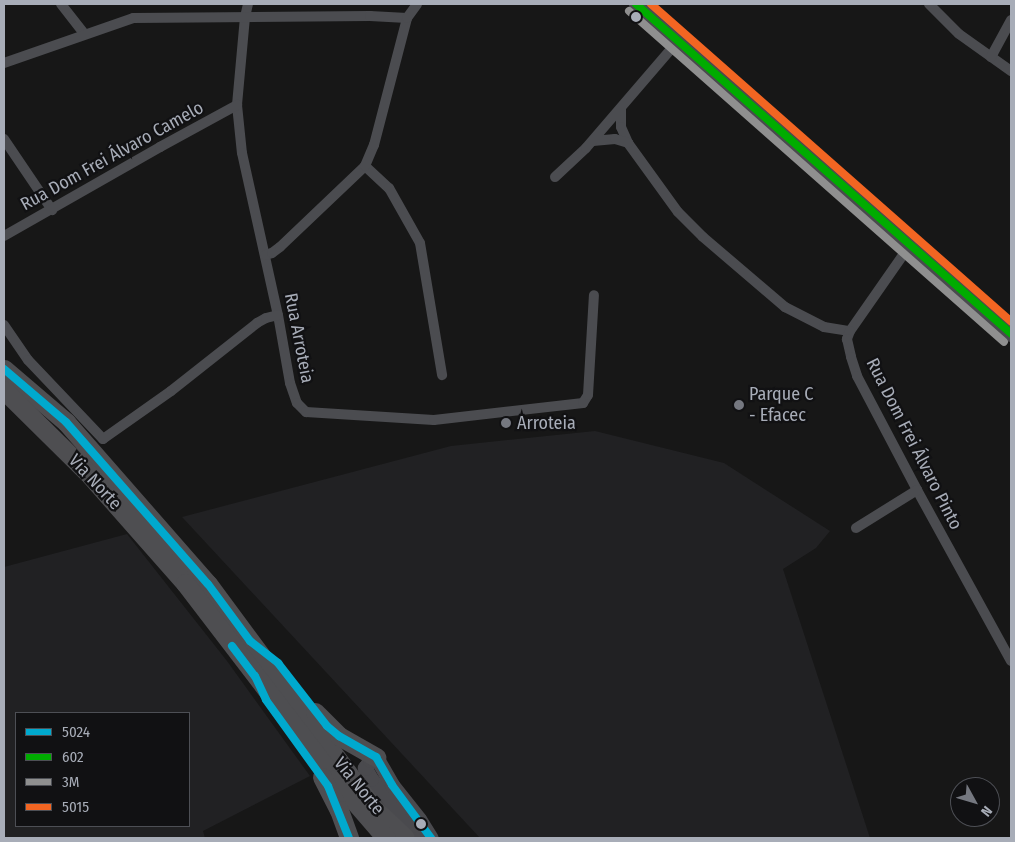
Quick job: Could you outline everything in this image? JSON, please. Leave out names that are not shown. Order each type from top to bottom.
[{"type":"highway","name":"Via Norte","points":[[4,369],[66,422],[208,584],[374,808],[406,838]]},
{"type":"highway","name":"Via Norte","points":[[4,390],[88,473],[185,583],[364,815],[386,838]]},
{"type":"highway","points":[[250,642],[278,663],[327,726],[339,736],[376,757]]},
{"type":"highway","points":[[255,676],[266,700],[328,786],[349,838]]},
{"type":"main road","points":[[636,4],[744,102],[1011,334]]},
{"type":"main road","points":[[376,757],[367,764],[367,773],[412,825],[429,838]]},
{"type":"street","points":[[61,4],[84,33]]},
{"type":"street","name":"Rua Arroteia","points":[[248,4],[245,17],[237,105],[242,153],[278,315],[290,383],[297,404],[306,412],[434,420],[583,403],[588,395],[594,295]]},
{"type":"street","points":[[265,255],[272,254],[280,247],[365,166],[374,145],[407,18],[417,4]]},
{"type":"street","points":[[930,4],[959,34],[1011,71]]},
{"type":"street","points":[[4,63],[84,33],[133,18],[370,16],[407,18]]},
{"type":"street","points":[[991,57],[1011,20]]},
{"type":"street","points":[[555,177],[621,109],[678,41]]},
{"type":"street","name":"Rua Dom Frei Álvaro Camelo","points":[[4,236],[160,146],[237,105]]},
{"type":"street","points":[[621,109],[621,127],[628,143],[678,212],[727,260],[785,307],[824,327],[850,331],[910,245]]},
{"type":"street","points":[[4,139],[52,210]]},
{"type":"street","points":[[592,141],[616,140],[628,143]]},
{"type":"street","points":[[365,166],[392,192],[420,243],[442,375]]},
{"type":"street","points":[[4,325],[28,360],[103,439],[171,391],[257,324],[266,318],[278,315]]},
{"type":"street","name":"Rua Dom Frei Álvaro Pinto","points":[[850,331],[847,340],[857,376],[1011,661]]},
{"type":"street","points":[[856,528],[917,490]]},
{"type":"shaded area","points":[[595,431],[724,463],[830,531],[816,548],[783,569],[870,838],[480,838],[182,517],[451,446]]},
{"type":"shaded area","points":[[127,534],[227,661],[310,776],[203,831],[205,838],[4,838],[4,567]]},
{"type":"transit line","name":"602","points":[[636,4],[1011,334]]},
{"type":"transit line","name":"5015","points":[[651,4],[1011,321]]},
{"type":"transit line","name":"3M","points":[[629,11],[1004,342]]},
{"type":"transit line","name":"5024","points":[[4,369],[66,422],[208,584],[250,641],[278,663],[327,726],[339,736],[376,757],[392,785],[431,838]]},
{"type":"transit line","name":"5024","points":[[232,646],[255,676],[266,700],[328,786],[349,838]]},
{"type":"place","name":"Parque C - Efacec","points":[[739,405]]},
{"type":"place","name":"Arroteia","points":[[506,423]]}]
